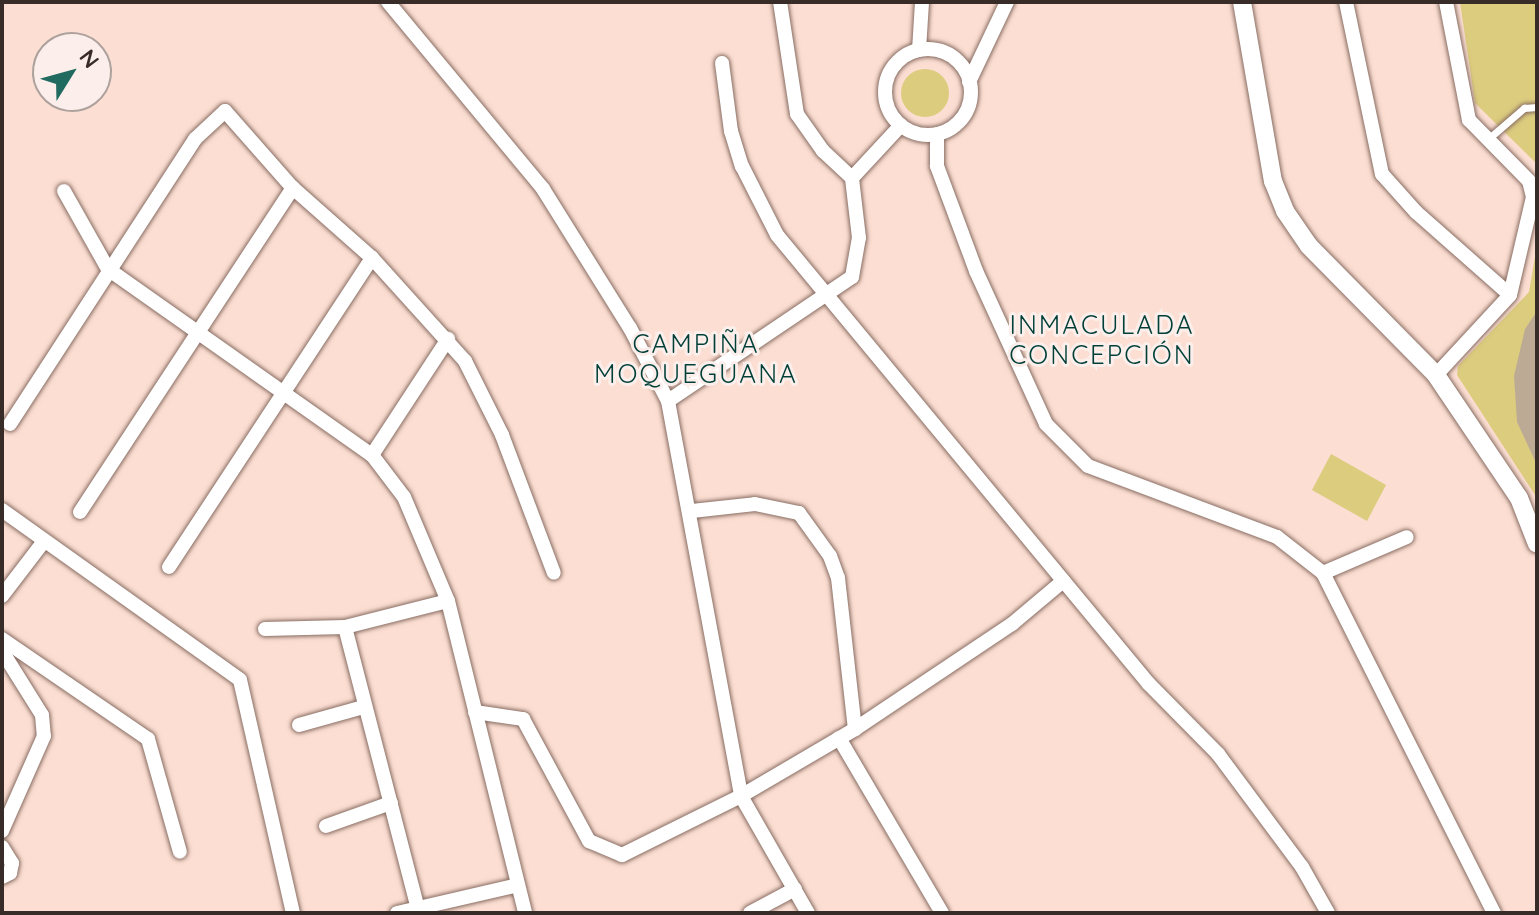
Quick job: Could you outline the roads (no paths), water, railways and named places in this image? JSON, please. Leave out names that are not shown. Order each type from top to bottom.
[{"type":"street","points":[[388,2],[543,189],[630,328],[668,401],[692,511],[741,796],[808,913]]},
{"type":"street","points":[[668,401],[852,277],[859,238],[852,178],[823,151],[797,114],[780,2]]},
{"type":"street","points":[[919,50],[922,2]]},
{"type":"street","points":[[969,82],[950,56],[919,50],[895,64],[885,89],[886,102],[901,125],[937,134],[959,122],[967,110],[969,82],[1007,2]]},
{"type":"street","points":[[1242,2],[1273,181],[1285,211],[1309,246],[1436,375],[1519,498],[1537,544]]},
{"type":"street","points":[[1346,2],[1382,174],[1416,212],[1510,295]]},
{"type":"street","points":[[1436,375],[1510,295],[1533,197],[1529,181],[1469,120],[1446,2]]},
{"type":"street","points":[[722,63],[731,131],[742,166],[777,235],[1149,684],[1218,754],[1302,867],[1328,913]]},
{"type":"street","points":[[10,424],[195,139],[225,111],[293,188],[372,258],[465,361],[502,435],[554,573]]},
{"type":"street","points":[[852,178],[901,125]]},
{"type":"street","points":[[937,134],[937,166],[976,271],[1046,424],[1070,452],[1088,466],[1277,537],[1323,573],[1494,913]]},
{"type":"street","points":[[80,512],[193,334],[293,188]]},
{"type":"street","points":[[64,191],[108,269],[193,334],[372,455],[404,497],[448,601],[525,913]]},
{"type":"street","points":[[169,567],[372,258]]},
{"type":"street","points":[[372,455],[448,339]]},
{"type":"street","points":[[692,511],[755,504],[799,513],[830,556],[838,578],[855,729]]},
{"type":"street","points":[[2,510],[240,680],[293,913]]},
{"type":"street","points":[[1323,573],[1407,537]]},
{"type":"street","points":[[2,596],[44,541]]},
{"type":"street","points":[[475,712],[523,719],[589,841],[622,855],[741,796],[855,729],[1012,624],[1063,581]]},
{"type":"street","points":[[265,629],[345,627],[448,601]]},
{"type":"street","points":[[345,627],[363,707],[419,910]]},
{"type":"street","points":[[2,639],[148,739],[180,852]]},
{"type":"street","points":[[2,651],[42,715],[44,736],[2,831]]},
{"type":"street","points":[[299,725],[363,707]]},
{"type":"street","points":[[839,738],[942,913]]},
{"type":"street","points":[[326,826],[391,803]]},
{"type":"street","points":[[2,847],[12,863],[10,873],[2,877]]},
{"type":"street","points":[[397,913],[518,885]]},
{"type":"street","points":[[750,913],[795,889]]},
{"type":"lane","points":[[1488,139],[1524,108],[1537,107]]},
{"type":"district","name":"INMACULADA CONCEPCIÓN","points":[[1102,340]]},
{"type":"district","name":"CAMPIÑA MOQUEGUANA","points":[[696,359]]}]
